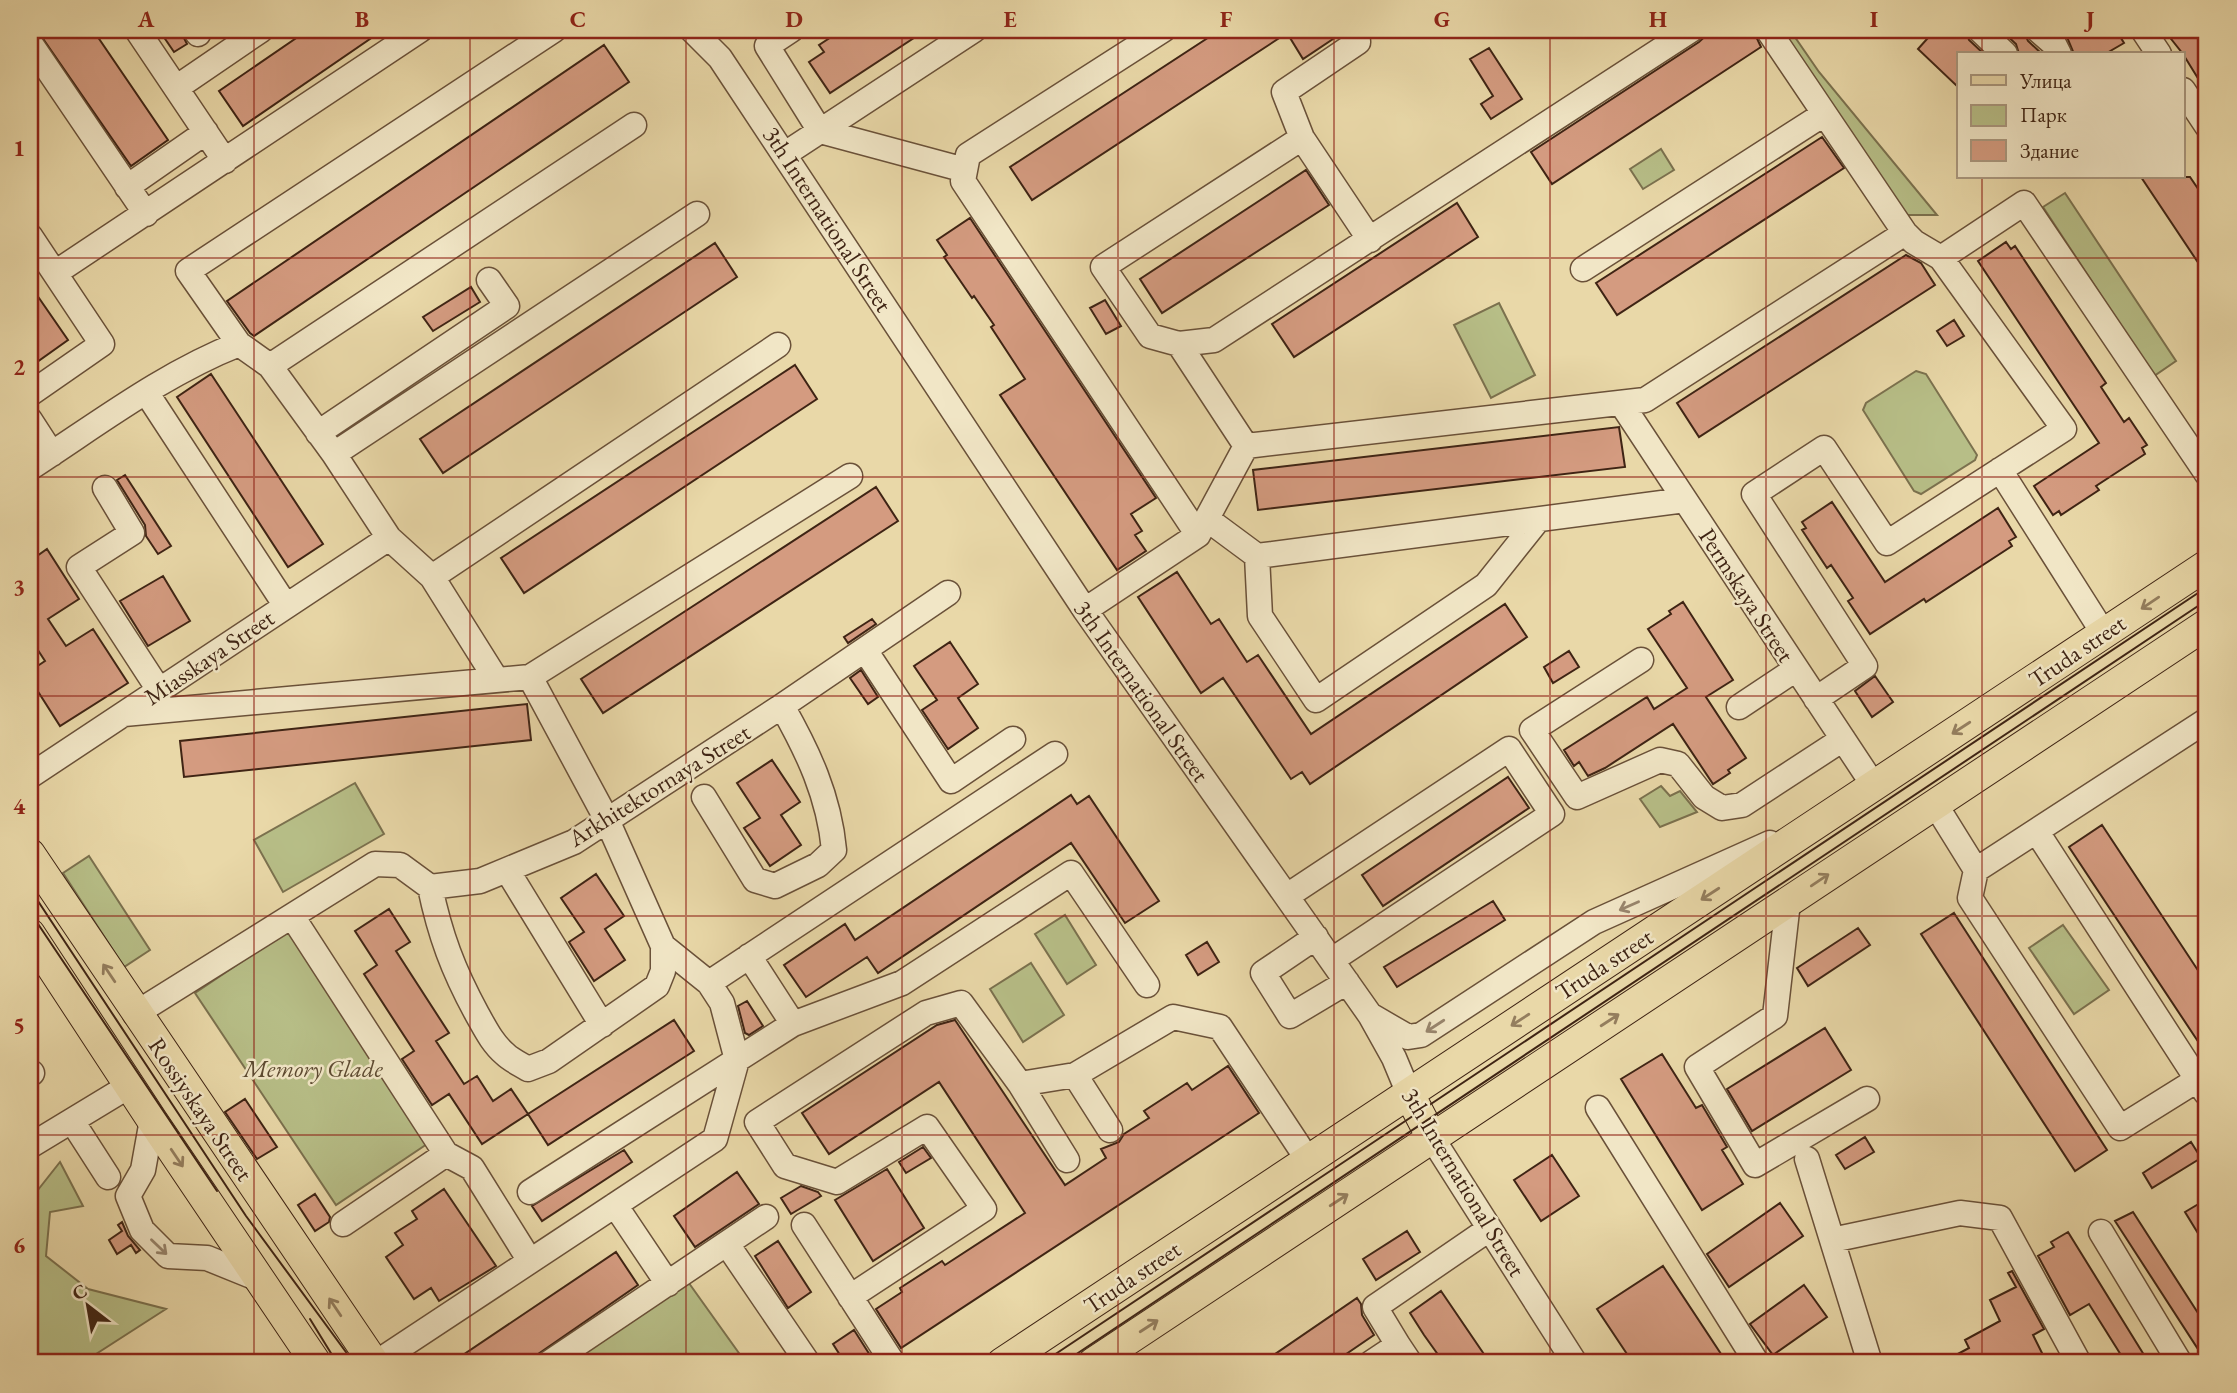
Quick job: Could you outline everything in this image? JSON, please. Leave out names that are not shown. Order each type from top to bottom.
[{"type":"main road","name":"Truda street","points":[[1002,1363],[2207,565]]},
{"type":"main road","name":"Truda street","points":[[1093,1363],[2207,624]]},
{"type":"main road","name":"Rossiyskaya Street","points":[[30,854],[135,1014],[375,1363]]},
{"type":"main road","name":"Rossiyskaya Street","points":[[30,934],[316,1363]]},
{"type":"main road","name":"3th International Street","points":[[1409,1094],[1432,1138]]},
{"type":"street","points":[[137,30],[225,161]]},
{"type":"street","points":[[176,88],[261,30]]},
{"type":"street","points":[[55,273],[420,30]]},
{"type":"street","points":[[496,679],[432,577],[389,538],[334,454],[270,366],[239,344],[188,271],[554,30]]},
{"type":"street","name":"3th International Street","points":[[692,30],[720,58],[1085,610],[1370,1015],[1394,1058],[1409,1094]]},
{"type":"street","points":[[791,30],[766,46],[820,131],[965,170]]},
{"type":"street","points":[[785,154],[974,30]]},
{"type":"street","points":[[1163,30],[968,155],[963,181],[1202,527],[1257,556],[1685,500]]},
{"type":"street","points":[[1357,30],[1358,42],[1284,92],[1301,138],[1370,240]]},
{"type":"street","points":[[1301,138],[1103,267],[1150,336],[1179,344],[1214,340],[1691,30]]},
{"type":"street","points":[[1768,30],[1905,233],[1914,242],[1941,258],[2064,429],[1887,543],[1824,448],[1754,495],[1865,666],[1816,699]]},
{"type":"street","points":[[1980,30],[2003,52]]},
{"type":"street","points":[[2038,30],[2054,44],[2058,52]]},
{"type":"street","points":[[2143,30],[2158,52]]},
{"type":"street","points":[[30,43],[146,214]]},
{"type":"street","points":[[2184,92],[2207,126]]},
{"type":"street","points":[[1583,269],[1824,114]]},
{"type":"street","points":[[270,366],[634,125]]},
{"type":"street","points":[[127,187],[206,132]]},
{"type":"street","points":[[1941,258],[2024,204],[2207,474]]},
{"type":"street","points":[[334,454],[696,215]]},
{"type":"street","points":[[1246,446],[1645,400],[1905,233]]},
{"type":"street","points":[[30,236],[102,344],[30,394]]},
{"type":"street","points":[[318,433],[507,306],[489,280]]},
{"type":"street","points":[[30,468],[146,392],[204,358],[239,344]]},
{"type":"street","points":[[1179,344],[1246,446]]},
{"type":"street","points":[[432,577],[779,345]]},
{"type":"street","points":[[146,392],[286,606]]},
{"type":"street","name":"Permskaya Street","points":[[1621,404],[1874,786]]},
{"type":"street","points":[[30,420],[52,454]]},
{"type":"street","points":[[1085,610],[1202,527],[1246,446]]},
{"type":"street","points":[[2000,470],[2104,634]]},
{"type":"street","points":[[124,713],[530,677],[850,476]]},
{"type":"street","points":[[105,488],[132,533],[79,567],[159,690]]},
{"type":"street","points":[[1257,556],[1260,616],[1317,700],[1486,585],[1537,521]]},
{"type":"street","name":"Miasskaya Street","points":[[30,776],[389,538]]},
{"type":"street","name":"Arkhitektornaya Street","points":[[430,887],[480,881],[573,842],[782,706],[948,593]]},
{"type":"street","points":[[865,649],[951,780],[1013,739]]},
{"type":"street","points":[[1641,660],[1532,730],[1577,797],[1660,760],[1678,764],[1704,797],[1722,808],[1742,805],[1843,739]]},
{"type":"street","points":[[1739,707],[1796,669]]},
{"type":"street","points":[[135,1014],[375,864],[400,865],[430,887],[439,929],[456,974],[492,1040],[506,1055],[528,1069],[549,1061],[657,986],[663,971],[663,946],[607,820],[530,677]]},
{"type":"street","points":[[704,797],[755,880],[775,886],[818,865],[835,849],[832,823],[811,757],[782,706]]},
{"type":"street","points":[[1976,870],[2207,720]]},
{"type":"street","points":[[1287,896],[1509,749],[1552,814],[1332,960]]},
{"type":"street","points":[[709,983],[1055,754]]},
{"type":"street","points":[[1935,804],[1976,870],[1970,898],[2120,1128],[2202,1087],[2036,832]]},
{"type":"street","points":[[1370,1015],[1408,1037],[1421,1035],[1594,922],[1825,818]]},
{"type":"street","points":[[507,870],[602,1025]]},
{"type":"street","points":[[530,1192],[793,1024],[902,983],[1071,873],[1147,985]]},
{"type":"street","points":[[1788,902],[1776,1016],[1697,1068],[1755,1165],[1867,1099]]},
{"type":"street","points":[[292,916],[446,1154],[472,1168],[530,1261]]},
{"type":"street","points":[[1316,937],[1263,973],[1290,1016],[1347,982]]},
{"type":"street","points":[[663,946],[709,983],[722,1003],[737,1060],[715,1139]]},
{"type":"street","points":[[749,956],[793,1024]]},
{"type":"street","points":[[375,1363],[729,1130],[757,1122],[926,1013],[961,1003],[1020,1084],[1068,1160]]},
{"type":"street","points":[[1020,1084],[1075,1075],[1174,1017],[1220,1027],[1308,1160]]},
{"type":"street","points":[[1075,1075],[1110,1130]]},
{"type":"street","points":[[30,1146],[129,1086]]},
{"type":"street","points":[[1598,1108],[1758,1363]]},
{"type":"street","points":[[152,1120],[143,1170],[128,1196],[142,1230],[168,1256],[207,1258],[259,1279]]},
{"type":"street","points":[[72,1121],[108,1177]]},
{"type":"street","points":[[757,1122],[785,1166],[837,1182],[927,1127],[984,1209],[850,1297]]},
{"type":"street","name":"3th International Street","points":[[1432,1138],[1574,1363]]},
{"type":"street","points":[[343,1224],[446,1154]]},
{"type":"street","points":[[1807,1159],[1870,1363]]},
{"type":"street","points":[[615,1205],[668,1284]]},
{"type":"street","points":[[1832,1240],[1960,1213],[2000,1218],[2079,1363]]},
{"type":"street","points":[[549,1363],[766,1217]]},
{"type":"street","points":[[804,1225],[893,1363]]},
{"type":"street","points":[[1371,1363],[1404,1354],[1375,1307],[1489,1229]]},
{"type":"street","points":[[2101,1232],[2179,1363]]},
{"type":"street","points":[[727,1244],[808,1363]]},
{"type":"green space","points":[[1782,30],[1790,30],[1819,72],[1937,215],[1904,215]]},
{"type":"green space","points":[[1661,149],[1674,170],[1643,189],[1630,169]]},
{"type":"green space","points":[[2065,193],[2176,361],[2154,376],[2043,207]]},
{"type":"green space","points":[[1499,303],[1535,375],[1491,398],[1454,325]]},
{"type":"green space","points":[[1916,371],[1926,374],[1977,455],[1975,460],[1921,494],[1914,491],[1863,410],[1866,403]]},
{"type":"green space","points":[[355,783],[384,834],[283,892],[254,840]]},
{"type":"green space","points":[[1661,786],[1670,796],[1680,791],[1697,812],[1660,827],[1640,799]]},
{"type":"green space","points":[[89,856],[150,950],[124,967],[63,873]]},
{"type":"green space","points":[[1065,915],[1096,965],[1067,984],[1035,934]]},
{"type":"green space","points":[[2063,925],[2109,990],[2074,1014],[2029,948]]},
{"type":"green space","name":"Memory Glade","points":[[289,930],[430,1142],[336,1205],[195,993]]},
{"type":"green space","points":[[1031,963],[1064,1015],[1023,1042],[990,989]]},
{"type":"green space","points":[[60,1162],[83,1206],[50,1212],[46,1256],[88,1289],[166,1309],[82,1363],[30,1363],[30,1200]]},
{"type":"green space","points":[[686,1279],[746,1363],[562,1363]]},
{"type":"building","points":[[37,30],[93,30],[168,140],[131,166]]},
{"type":"building","points":[[159,30],[180,30],[187,44],[174,52]]},
{"type":"building","points":[[308,30],[383,30],[243,126],[219,91]]},
{"type":"building","points":[[842,30],[926,30],[830,93],[809,62],[824,52],[819,45]]},
{"type":"building","points":[[1220,30],[1342,30],[1342,33],[1303,59],[1287,33],[1032,200],[1010,167]]},
{"type":"building","points":[[1712,30],[1753,30],[1761,47],[1552,184],[1531,152],[1699,42]]},
{"type":"building","points":[[1935,30],[1966,30],[1969,40],[1982,52],[1957,52],[1957,86],[1918,49]]},
{"type":"building","points":[[2001,30],[2023,30],[2028,41],[2040,52],[2018,52],[2016,44]]},
{"type":"building","points":[[2060,30],[2116,30],[2124,43],[2108,52],[2073,52],[2067,37]]},
{"type":"building","points":[[2164,30],[2196,30],[2207,47],[2207,93],[2184,52]]},
{"type":"building","points":[[604,45],[629,82],[254,336],[250,333],[227,301]]},
{"type":"building","points":[[1489,48],[1522,99],[1491,119],[1481,104],[1493,96],[1470,59]]},
{"type":"building","points":[[1822,137],[1844,168],[1617,315],[1596,283]]},
{"type":"building","points":[[1306,170],[1329,205],[1162,313],[1140,279]]},
{"type":"building","points":[[2190,177],[2207,202],[2207,276],[2142,178]]},
{"type":"building","points":[[1457,203],[1478,237],[1294,357],[1272,324]]},
{"type":"building","points":[[970,218],[1156,498],[1131,514],[1142,531],[1135,535],[1146,551],[1117,570],[1000,395],[1025,379],[991,327],[994,325],[944,257],[947,255],[937,240]]},
{"type":"building","points":[[2006,242],[2011,249],[2015,246],[2106,383],[2101,387],[2124,422],[2129,418],[2147,445],[2142,448],[2145,454],[2096,486],[2099,490],[2061,515],[2059,511],[2053,515],[2034,486],[2099,443],[1978,261]]},
{"type":"building","points":[[715,243],[737,277],[443,473],[420,439]]},
{"type":"building","points":[[1906,255],[1921,263],[1935,285],[1699,437],[1677,403]]},
{"type":"building","points":[[30,285],[68,340],[30,367]]},
{"type":"building","points":[[471,287],[480,302],[433,331],[423,317]]},
{"type":"building","points":[[1105,300],[1121,326],[1106,334],[1090,308]]},
{"type":"building","points":[[1954,320],[1964,336],[1947,346],[1937,331]]},
{"type":"building","points":[[795,365],[817,399],[524,593],[501,558]]},
{"type":"building","points":[[211,374],[323,544],[288,567],[177,397]]},
{"type":"building","points":[[1619,427],[1625,467],[1258,510],[1253,470]]},
{"type":"building","points":[[125,475],[171,546],[158,554],[146,536],[145,525],[117,480]]},
{"type":"building","points":[[876,487],[898,521],[603,713],[581,679]]},
{"type":"building","points":[[1832,502],[1885,582],[1998,508],[2016,537],[2009,541],[2012,546],[1926,602],[1924,599],[1870,634],[1848,601],[1853,598],[1831,565],[1827,568],[1802,530],[1806,528],[1802,522]]},
{"type":"building","points":[[47,549],[79,599],[48,619],[66,646],[93,629],[128,683],[60,726],[30,679],[30,671],[45,661],[30,638],[30,561]]},
{"type":"building","points":[[1177,572],[1211,624],[1219,619],[1247,662],[1258,655],[1311,734],[1505,604],[1527,637],[1310,784],[1302,772],[1291,779],[1223,678],[1201,693],[1138,597]]},
{"type":"building","points":[[163,576],[190,621],[148,646],[120,601]]},
{"type":"building","points":[[1683,602],[1733,680],[1706,697],[1746,758],[1713,784],[1673,724],[1588,776],[1579,762],[1574,766],[1564,750],[1647,697],[1654,709],[1687,688],[1648,629],[1671,614],[1669,611]]},
{"type":"building","points":[[872,619],[876,624],[848,643],[844,637]]},
{"type":"building","points":[[950,642],[978,684],[958,698],[978,728],[948,749],[922,710],[937,700],[914,666]]},
{"type":"building","points":[[1569,651],[1579,667],[1553,683],[1544,667]]},
{"type":"building","points":[[861,670],[878,697],[868,704],[850,678]]},
{"type":"building","points":[[1875,676],[1893,702],[1872,717],[1855,691]]},
{"type":"building","points":[[527,704],[531,740],[184,777],[180,741]]},
{"type":"building","points":[[772,760],[800,802],[781,815],[801,845],[770,866],[744,828],[760,818],[737,783]]},
{"type":"building","points":[[1508,777],[1529,808],[1383,906],[1362,875]]},
{"type":"building","points":[[1071,795],[1077,804],[1089,796],[1159,901],[1125,923],[1071,843],[878,973],[867,957],[806,997],[784,965],[845,924],[855,940]]},
{"type":"building","points":[[2102,825],[2207,984],[2207,1055],[2069,847]]},
{"type":"building","points":[[596,874],[624,916],[605,929],[625,960],[594,981],[569,942],[584,932],[561,898]]},
{"type":"building","points":[[1493,901],[1505,920],[1397,987],[1384,967]]},
{"type":"building","points":[[389,909],[410,942],[396,951],[449,1033],[436,1041],[464,1084],[477,1076],[493,1101],[511,1089],[528,1114],[482,1144],[449,1094],[432,1105],[402,1059],[414,1051],[364,974],[377,965],[355,931]]},
{"type":"building","points":[[1954,913],[2107,1150],[2075,1171],[1921,934]]},
{"type":"building","points":[[1858,928],[1870,945],[1808,986],[1797,968]]},
{"type":"building","points":[[1207,942],[1219,962],[1198,975],[1186,955]]},
{"type":"building","points":[[747,1001],[763,1026],[749,1035],[745,1033],[738,1006]]},
{"type":"building","points":[[674,1020],[694,1051],[548,1145],[528,1114]]},
{"type":"building","points":[[955,1020],[1065,1185],[1106,1158],[1101,1149],[1119,1142],[1124,1134],[1149,1118],[1144,1111],[1187,1083],[1192,1090],[1228,1066],[1259,1113],[901,1348],[876,1309],[902,1292],[900,1288],[942,1261],[945,1265],[1025,1213],[939,1082],[829,1154],[802,1113],[937,1025]]},
{"type":"building","points":[[1825,1028],[1851,1070],[1752,1131],[1727,1089]]},
{"type":"building","points":[[1662,1054],[1696,1108],[1702,1105],[1727,1147],[1722,1150],[1743,1184],[1702,1210],[1621,1079]]},
{"type":"building","points":[[245,1099],[277,1147],[257,1159],[225,1112]]},
{"type":"building","points":[[1865,1137],[1874,1152],[1845,1169],[1836,1155]]},
{"type":"building","points":[[2191,1142],[2201,1158],[2152,1188],[2143,1173]]},
{"type":"building","points":[[923,1147],[931,1158],[906,1173],[899,1162]]},
{"type":"building","points":[[624,1150],[632,1162],[542,1221],[532,1206]]},
{"type":"building","points":[[1552,1155],[1579,1196],[1541,1221],[1514,1180]]},
{"type":"building","points":[[887,1169],[924,1228],[873,1261],[835,1200]]},
{"type":"building","points":[[737,1172],[759,1204],[695,1247],[674,1216]]},
{"type":"building","points":[[801,1186],[818,1192],[821,1196],[791,1214],[781,1198]]},
{"type":"building","points":[[444,1189],[496,1266],[439,1301],[431,1288],[414,1299],[386,1257],[403,1245],[395,1233],[417,1219],[412,1211]]},
{"type":"building","points":[[315,1194],[330,1217],[329,1222],[315,1231],[298,1205]]},
{"type":"building","points":[[2207,1199],[2207,1248],[2185,1212]]},
{"type":"building","points":[[1780,1203],[1803,1236],[1729,1287],[1707,1254]]},
{"type":"building","points":[[2133,1212],[2207,1327],[2207,1363],[2115,1221]]},
{"type":"building","points":[[122,1222],[128,1236],[140,1250],[136,1253],[131,1245],[117,1254],[109,1240],[122,1231],[118,1225]]},
{"type":"building","points":[[1407,1231],[1420,1252],[1376,1280],[1363,1259]]},
{"type":"building","points":[[2068,1232],[2149,1363],[2126,1363],[2089,1304],[2070,1315],[2038,1256],[2054,1247],[2051,1242]]},
{"type":"building","points":[[778,1241],[811,1292],[788,1308],[755,1256]]},
{"type":"building","points":[[616,1252],[638,1285],[525,1363],[451,1363]]},
{"type":"building","points":[[1663,1266],[1727,1363],[1633,1363],[1597,1309]]},
{"type":"building","points":[[2012,1271],[2044,1329],[2033,1335],[2047,1363],[1941,1363],[1969,1348],[1965,1340],[2000,1321],[1990,1300],[2016,1287],[2008,1273]]},
{"type":"building","points":[[1804,1285],[1827,1317],[1773,1355],[1750,1324]]},
{"type":"building","points":[[1441,1291],[1490,1363],[1444,1363],[1424,1335],[1410,1313]]},
{"type":"building","points":[[1357,1298],[1361,1304],[1362,1315],[1374,1335],[1333,1363],[1262,1363]]},
{"type":"building","points":[[854,1330],[875,1363],[845,1363],[833,1344]]},
{"type":"tram line","points":[[1042,1363],[2207,587]]},
{"type":"tram line","points":[[1063,1363],[2207,600]]},
{"type":"tram line","points":[[30,889],[246,1216],[354,1363]]},
{"type":"tram line","points":[[30,912],[217,1191]]},
{"type":"tram line","points":[[310,1319],[337,1363]]}]
